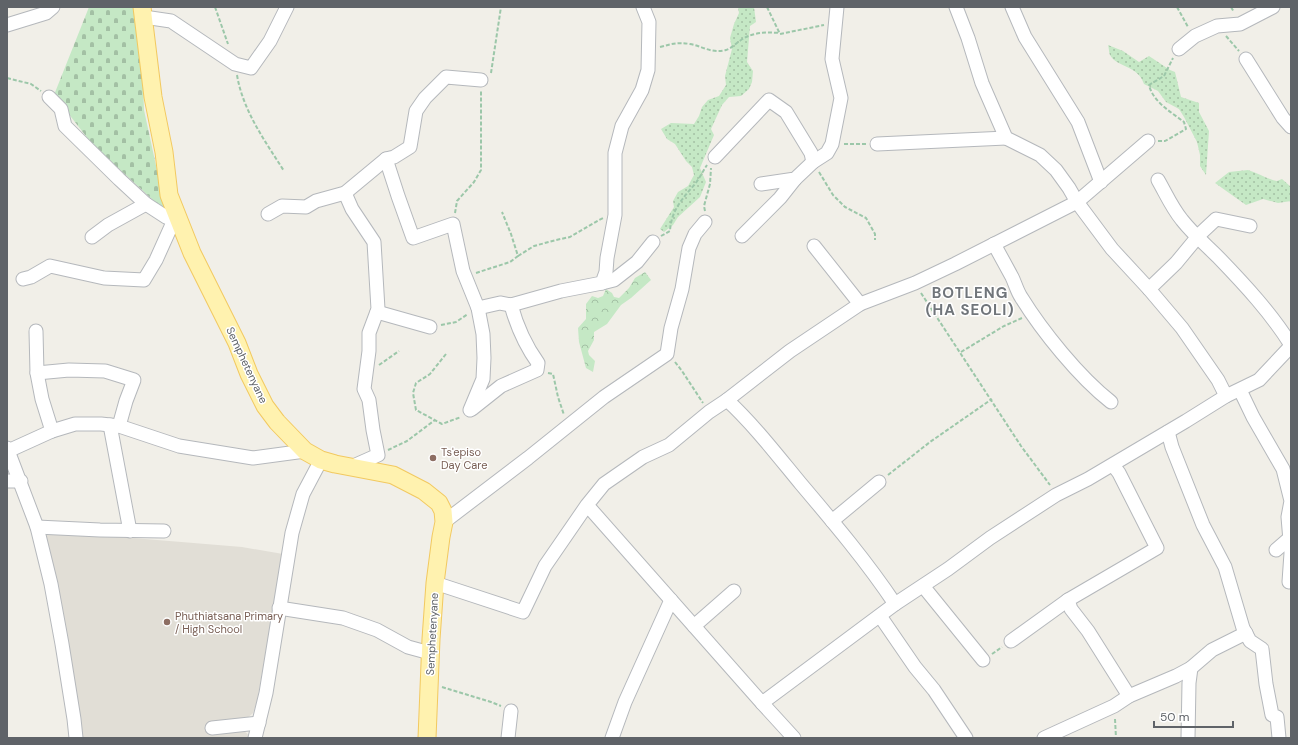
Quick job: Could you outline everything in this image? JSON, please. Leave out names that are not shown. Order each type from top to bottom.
[{"type":"main road","name":"Semphetenyane","points":[[143,12],[169,195],[177,222],[237,343],[249,374],[265,406],[277,422],[306,452],[321,460],[335,464],[393,475],[424,491],[439,503],[443,511],[444,522],[435,583],[430,653],[427,738]]},
{"type":"street","points":[[7,25],[46,13],[53,7]]},
{"type":"street","points":[[143,12],[170,22],[235,64],[251,68],[270,41],[287,7]]},
{"type":"street","points":[[602,283],[606,272],[615,215],[615,153],[622,126],[642,90],[648,70],[649,22],[643,7]]},
{"type":"street","points":[[742,236],[780,198],[795,179],[813,162],[827,153],[832,144],[841,98],[832,59],[837,7]]},
{"type":"street","points":[[956,7],[968,38],[982,83],[1006,138]]},
{"type":"street","points":[[1013,7],[1025,37],[1078,122],[1102,182]]},
{"type":"street","points":[[1179,49],[1195,36],[1217,26],[1240,24],[1273,7]]},
{"type":"street","points":[[1246,59],[1283,118],[1291,127]]},
{"type":"street","points":[[268,214],[282,206],[306,207],[316,201],[345,192],[386,159],[394,157],[410,147],[416,111],[425,98],[446,77],[481,80]]},
{"type":"street","points":[[23,279],[31,277],[50,266],[104,278],[144,280],[177,222],[146,204],[65,126],[61,109],[49,96]]},
{"type":"street","points":[[715,157],[769,100],[786,112],[812,153],[813,162]]},
{"type":"street","points":[[877,144],[1006,138],[1040,155],[1056,170],[1077,202],[1112,249],[1182,328],[1218,380],[1226,396]]},
{"type":"street","points":[[435,583],[523,612],[545,566],[587,505],[604,484],[643,457],[669,445],[709,412],[727,400],[790,351],[860,304],[914,283],[1077,202],[1148,141]]},
{"type":"street","points":[[386,159],[413,238],[453,224],[463,271],[478,308],[483,334],[483,379],[470,410]]},
{"type":"street","points":[[761,184],[795,179]]},
{"type":"street","points":[[762,703],[896,604],[1056,494],[1113,465],[1226,396],[1259,380],[1291,346],[1260,303],[1217,256],[1197,238],[1174,208],[1158,180]]},
{"type":"street","points":[[345,192],[352,209],[374,242],[378,309],[369,333],[369,351],[364,388],[369,400],[378,456],[351,467]]},
{"type":"street","points":[[92,237],[108,225],[146,204]]},
{"type":"street","points":[[1149,289],[1176,263],[1216,218],[1250,226]]},
{"type":"street","points":[[444,522],[604,397],[666,354],[682,290],[689,248],[695,234],[705,222]]},
{"type":"street","points":[[478,308],[500,303],[511,305],[561,291],[614,280],[637,262],[653,242]]},
{"type":"street","points":[[994,244],[1020,295],[1033,314],[1073,365],[1101,395],[1111,402]]},
{"type":"street","points":[[814,246],[860,304]]},
{"type":"street","points":[[470,410],[501,386],[537,370],[538,363],[527,347],[517,325],[511,305]]},
{"type":"street","points":[[377,312],[430,327]]},
{"type":"street","points":[[36,331],[37,373],[42,399],[52,431]]},
{"type":"street","points":[[37,373],[69,370],[105,372],[134,380],[126,401],[114,425],[130,531]]},
{"type":"street","points":[[1240,390],[1253,417],[1282,468],[1290,501],[1288,517],[1291,553],[1289,582]]},
{"type":"street","points":[[727,400],[744,415],[832,521],[886,589],[896,604]]},
{"type":"street","points":[[76,738],[51,584],[37,527],[8,449],[52,431],[75,424],[114,425],[179,446],[253,458],[306,452]]},
{"type":"street","points":[[1168,432],[1172,447],[1202,525],[1225,567],[1246,633],[1250,641],[1262,649],[1266,684],[1272,715],[1277,717],[1279,738]]},
{"type":"street","points":[[255,738],[266,693],[292,533],[303,494],[321,460]]},
{"type":"street","points":[[1011,641],[1068,600],[1157,548],[1119,473],[1113,465]]},
{"type":"street","points":[[7,481],[21,481]]},
{"type":"street","points":[[832,521],[879,482]]},
{"type":"street","points":[[587,505],[794,738]]},
{"type":"street","points":[[37,527],[164,531]]},
{"type":"street","points":[[1276,550],[1290,538]]},
{"type":"street","points":[[922,586],[983,660]]},
{"type":"street","points":[[694,626],[734,591]]},
{"type":"street","points":[[612,738],[625,702],[671,600]]},
{"type":"street","points":[[1068,600],[1071,609],[1088,631],[1129,696]]},
{"type":"street","points":[[279,608],[343,618],[377,630],[408,648],[430,653]]},
{"type":"street","points":[[880,616],[915,666],[934,690],[966,738]]},
{"type":"street","points":[[1044,738],[1114,706],[1129,696],[1176,676],[1191,668],[1212,650],[1246,633]]},
{"type":"street","points":[[1188,738],[1189,683],[1191,668]]},
{"type":"street","points":[[508,738],[511,711]]},
{"type":"street","points":[[212,728],[259,722]]},
{"type":"path","points":[[215,7],[235,64],[239,85],[254,124],[284,170]]},
{"type":"path","points":[[453,224],[457,201],[474,182],[480,170],[481,80],[490,76],[501,7]]},
{"type":"path","points":[[767,7],[780,33]]},
{"type":"path","points":[[1177,7],[1189,29],[1195,36]]},
{"type":"path","points":[[649,50],[672,43],[691,44],[711,51],[727,50],[743,39],[762,32],[780,34],[820,25],[835,25]]},
{"type":"path","points":[[1217,26],[1246,59]]},
{"type":"path","points":[[1148,141],[1165,141],[1186,129],[1184,122],[1162,106],[1151,91],[1149,85],[1164,76],[1170,62],[1179,49]]},
{"type":"path","points":[[7,78],[31,84],[49,96]]},
{"type":"path","points":[[832,144],[877,144]]},
{"type":"path","points":[[705,222],[706,214],[704,206],[710,184],[711,168],[715,157]]},
{"type":"path","points":[[653,242],[670,231],[670,222],[678,205],[689,190],[696,184],[707,165],[715,157]]},
{"type":"path","points":[[813,162],[833,195],[845,207],[866,218],[875,234],[875,240]]},
{"type":"path","points":[[502,212],[518,256]]},
{"type":"path","points":[[465,277],[510,262],[534,246],[570,237],[599,220],[615,215]]},
{"type":"path","points":[[914,283],[992,399],[1021,446],[1056,494]]},
{"type":"path","points":[[430,327],[456,322],[478,308]]},
{"type":"path","points":[[961,352],[1004,326],[1033,314]]},
{"type":"path","points":[[366,376],[399,351]]},
{"type":"path","points":[[446,354],[430,374],[416,383],[413,393],[416,410],[442,424],[461,417],[470,410]]},
{"type":"path","points":[[666,354],[682,371],[709,412]]},
{"type":"path","points":[[537,370],[553,374],[558,398],[568,426]]},
{"type":"path","points":[[879,482],[930,442],[992,399]]},
{"type":"path","points":[[378,456],[407,441],[435,420]]},
{"type":"path","points":[[983,660],[1011,641]]},
{"type":"path","points":[[429,682],[491,702],[511,711]]},
{"type":"path","points":[[1114,706],[1116,738]]},
{"type":"shaded area","name":"Phuthiatsana Primary / High School","points":[[48,531],[242,547],[283,554],[257,701],[253,713],[244,721],[244,731],[250,736],[250,738],[82,738],[56,577],[46,536]]},
{"type":"green space","points":[[89,7],[135,7],[142,57],[144,110],[166,212],[92,144],[54,95]]},
{"type":"green space","points":[[738,7],[754,7],[756,22],[750,26],[747,62],[753,71],[752,82],[749,89],[741,96],[729,97],[722,105],[711,129],[714,135],[700,168],[706,182],[700,197],[678,217],[673,225],[664,232],[660,229],[674,207],[673,201],[678,192],[688,186],[694,175],[692,167],[686,161],[675,144],[667,139],[661,129],[671,123],[694,124],[702,107],[708,100],[719,96],[726,85],[725,76],[732,49],[730,38],[739,13]]},
{"type":"green space","points":[[1108,45],[1123,51],[1139,62],[1149,56],[1175,72],[1181,97],[1199,103],[1199,112],[1209,131],[1206,175],[1200,166],[1200,155],[1197,142],[1179,109],[1166,102],[1158,91],[1144,84],[1137,73],[1113,59]]},
{"type":"green space","points":[[1248,170],[1273,180],[1277,181],[1282,179],[1291,187],[1291,201],[1278,203],[1263,199],[1246,205],[1215,183],[1229,172]]},
{"type":"green space","points":[[645,272],[651,280],[621,305],[607,324],[594,332],[594,340],[588,351],[589,355],[595,361],[593,372],[586,368],[579,342],[578,328],[586,319],[586,304],[592,296],[598,298],[603,296],[606,289],[612,293],[614,297],[619,298],[629,288],[635,278]]},
{"type":"place","name":"Ts'episo Day Care","points":[[433,458]]},
{"type":"place","name":"Phuthiatsana Primary / High School","points":[[167,622]]},
{"type":"district","name":"BOTLENG (HA SEOLI)","points":[[970,302]]}]
